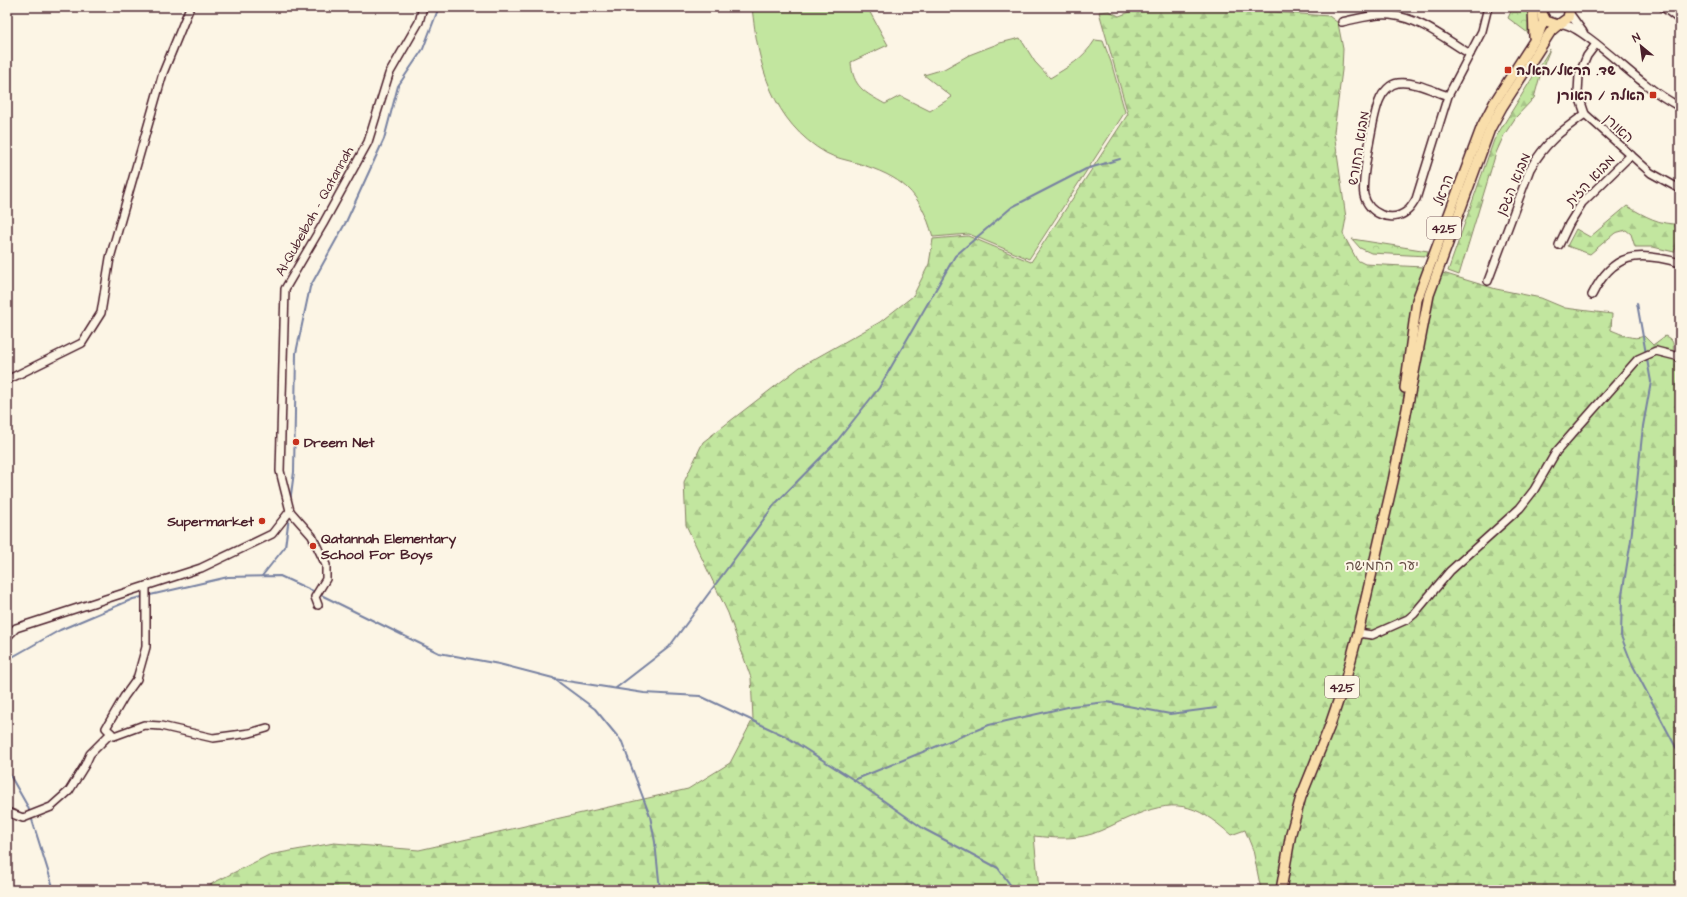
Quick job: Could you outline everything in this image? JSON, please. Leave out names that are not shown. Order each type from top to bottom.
[{"type":"main road","points":[[1540,9],[1549,23],[1560,24]]},
{"type":"main road","name":"הראל","points":[[1358,633],[1393,481],[1410,342],[1420,292],[1482,126],[1494,102],[1541,27],[1540,9]]},
{"type":"main road","name":"הראל","points":[[1396,461],[1429,295],[1496,117],[1551,31],[1560,24],[1570,10]]},
{"type":"main road","name":"425","points":[[1281,890],[1291,833],[1301,797],[1346,678],[1358,633]]},
{"type":"street","points":[[7,380],[82,343],[101,313],[110,258],[163,74],[190,7]]},
{"type":"street","name":"Al-Qubeibah - Qatannah","points":[[290,511],[280,471],[285,289],[368,142],[389,74],[419,22],[423,7]]},
{"type":"street","name":"מבוא החורש","points":[[1448,96],[1416,86],[1397,83],[1390,86],[1379,99],[1363,180],[1365,199],[1376,212],[1382,216],[1396,217],[1407,211],[1416,199],[1448,96],[1485,23],[1488,7]]},
{"type":"street","points":[[1662,7],[1680,20]]},
{"type":"street","points":[[1570,10],[1593,42]]},
{"type":"street","points":[[1342,22],[1389,15],[1402,17],[1424,26],[1470,54]]},
{"type":"street","points":[[1560,24],[1570,26],[1593,42],[1645,85],[1680,107]]},
{"type":"street","name":"האורן","points":[[1593,42],[1579,75],[1578,93],[1585,114],[1651,173],[1680,189]]},
{"type":"street","name":"מבוא הגפן","points":[[1488,281],[1530,169],[1537,157],[1554,136],[1585,114]]},
{"type":"street","name":"מבוא הזית","points":[[1559,245],[1569,224],[1582,203],[1631,155]]},
{"type":"street","points":[[1592,296],[1603,277],[1622,261],[1641,255],[1656,256],[1680,263]]},
{"type":"street","points":[[1358,633],[1372,635],[1408,619],[1414,614],[1450,571],[1520,508],[1534,490],[1544,469],[1556,452],[1638,359],[1656,351],[1680,357]]},
{"type":"street","points":[[7,637],[16,628],[201,568],[272,534],[290,511],[312,536],[326,565],[326,579],[315,597],[318,605]]},
{"type":"street","points":[[146,586],[146,647],[137,679],[124,696],[106,728],[114,736],[150,725],[213,738],[250,733],[267,728]]},
{"type":"street","points":[[7,812],[23,818],[51,807],[69,791],[90,754],[111,733]]},
{"type":"green space","points":[[752,7],[867,7],[888,45],[851,62],[854,77],[857,83],[871,96],[885,104],[900,96],[930,111],[952,97],[924,75],[944,69],[969,55],[1000,43],[1020,38],[1035,62],[1050,78],[1080,57],[1095,40],[1103,41],[1111,62],[1125,112],[1029,259],[969,234],[933,237],[922,208],[907,188],[897,180],[873,168],[837,158],[826,153],[808,140],[792,125],[780,108],[764,71],[758,50]]},
{"type":"green space","name":"יער החמישה","points":[[1144,7],[1201,7],[1329,16],[1338,23],[1343,49],[1342,70],[1334,132],[1346,218],[1343,234],[1357,260],[1365,264],[1423,267],[1496,289],[1541,298],[1565,308],[1612,314],[1611,330],[1636,338],[1644,336],[1653,345],[1665,336],[1673,343],[1673,353],[1680,354],[1680,890],[1261,890],[1253,850],[1245,830],[1231,835],[1218,824],[1195,810],[1171,806],[1144,812],[1085,836],[1063,838],[1034,836],[1039,890],[204,890],[213,883],[269,855],[334,843],[419,850],[688,789],[730,763],[753,719],[751,678],[728,613],[686,525],[684,482],[703,442],[800,367],[880,322],[913,296],[929,264],[933,239],[968,236],[1031,262],[1128,114],[1099,12],[1109,11],[1119,16]]},
{"type":"green space","points":[[1513,7],[1529,7],[1528,33],[1508,18]]},
{"type":"green space","points":[[1550,49],[1541,72],[1534,98],[1516,117],[1504,135],[1496,153],[1459,275],[1448,271],[1494,140]]},
{"type":"green space","points":[[1627,206],[1659,221],[1680,224],[1680,239],[1674,252],[1653,247],[1635,247],[1631,234],[1626,230],[1615,233],[1590,254],[1567,246],[1576,229],[1590,237]]},
{"type":"green space","points":[[1352,239],[1428,251],[1427,256],[1371,253],[1360,248]]},
{"type":"waterway","points":[[290,502],[294,472],[296,353],[310,287],[346,222],[384,139],[398,86],[423,49],[439,7]]},
{"type":"waterway","points":[[616,688],[669,647],[775,504],[837,441],[879,388],[955,256],[1012,207],[1086,169],[1120,159]]},
{"type":"waterway","points":[[1637,303],[1651,382],[1643,426],[1631,540],[1622,595],[1621,636],[1632,664],[1680,755]]},
{"type":"waterway","points":[[262,576],[285,547],[289,517]]},
{"type":"waterway","points":[[7,660],[60,630],[133,599],[228,577],[280,576],[315,592]]},
{"type":"waterway","points":[[319,594],[439,653],[499,664],[553,678],[595,709],[622,742],[650,816],[655,842],[660,890]]},
{"type":"waterway","points":[[554,679],[644,693],[700,696],[785,736],[854,780],[924,829],[998,868],[1014,890]]},
{"type":"waterway","points":[[854,780],[989,725],[1072,706],[1107,702],[1170,714],[1216,708]]},
{"type":"waterway","points":[[7,770],[28,807],[54,890]]},
{"type":"place","name":"שד. הראל/האלה","points":[[1508,70]]},
{"type":"place","name":"האלה / האורן","points":[[1653,95]]},
{"type":"place","name":"Dreem Net","points":[[296,442]]},
{"type":"place","name":"Supermarket","points":[[262,521]]},
{"type":"place","name":"Qatannah Elementary School For Boys","points":[[313,546]]}]
